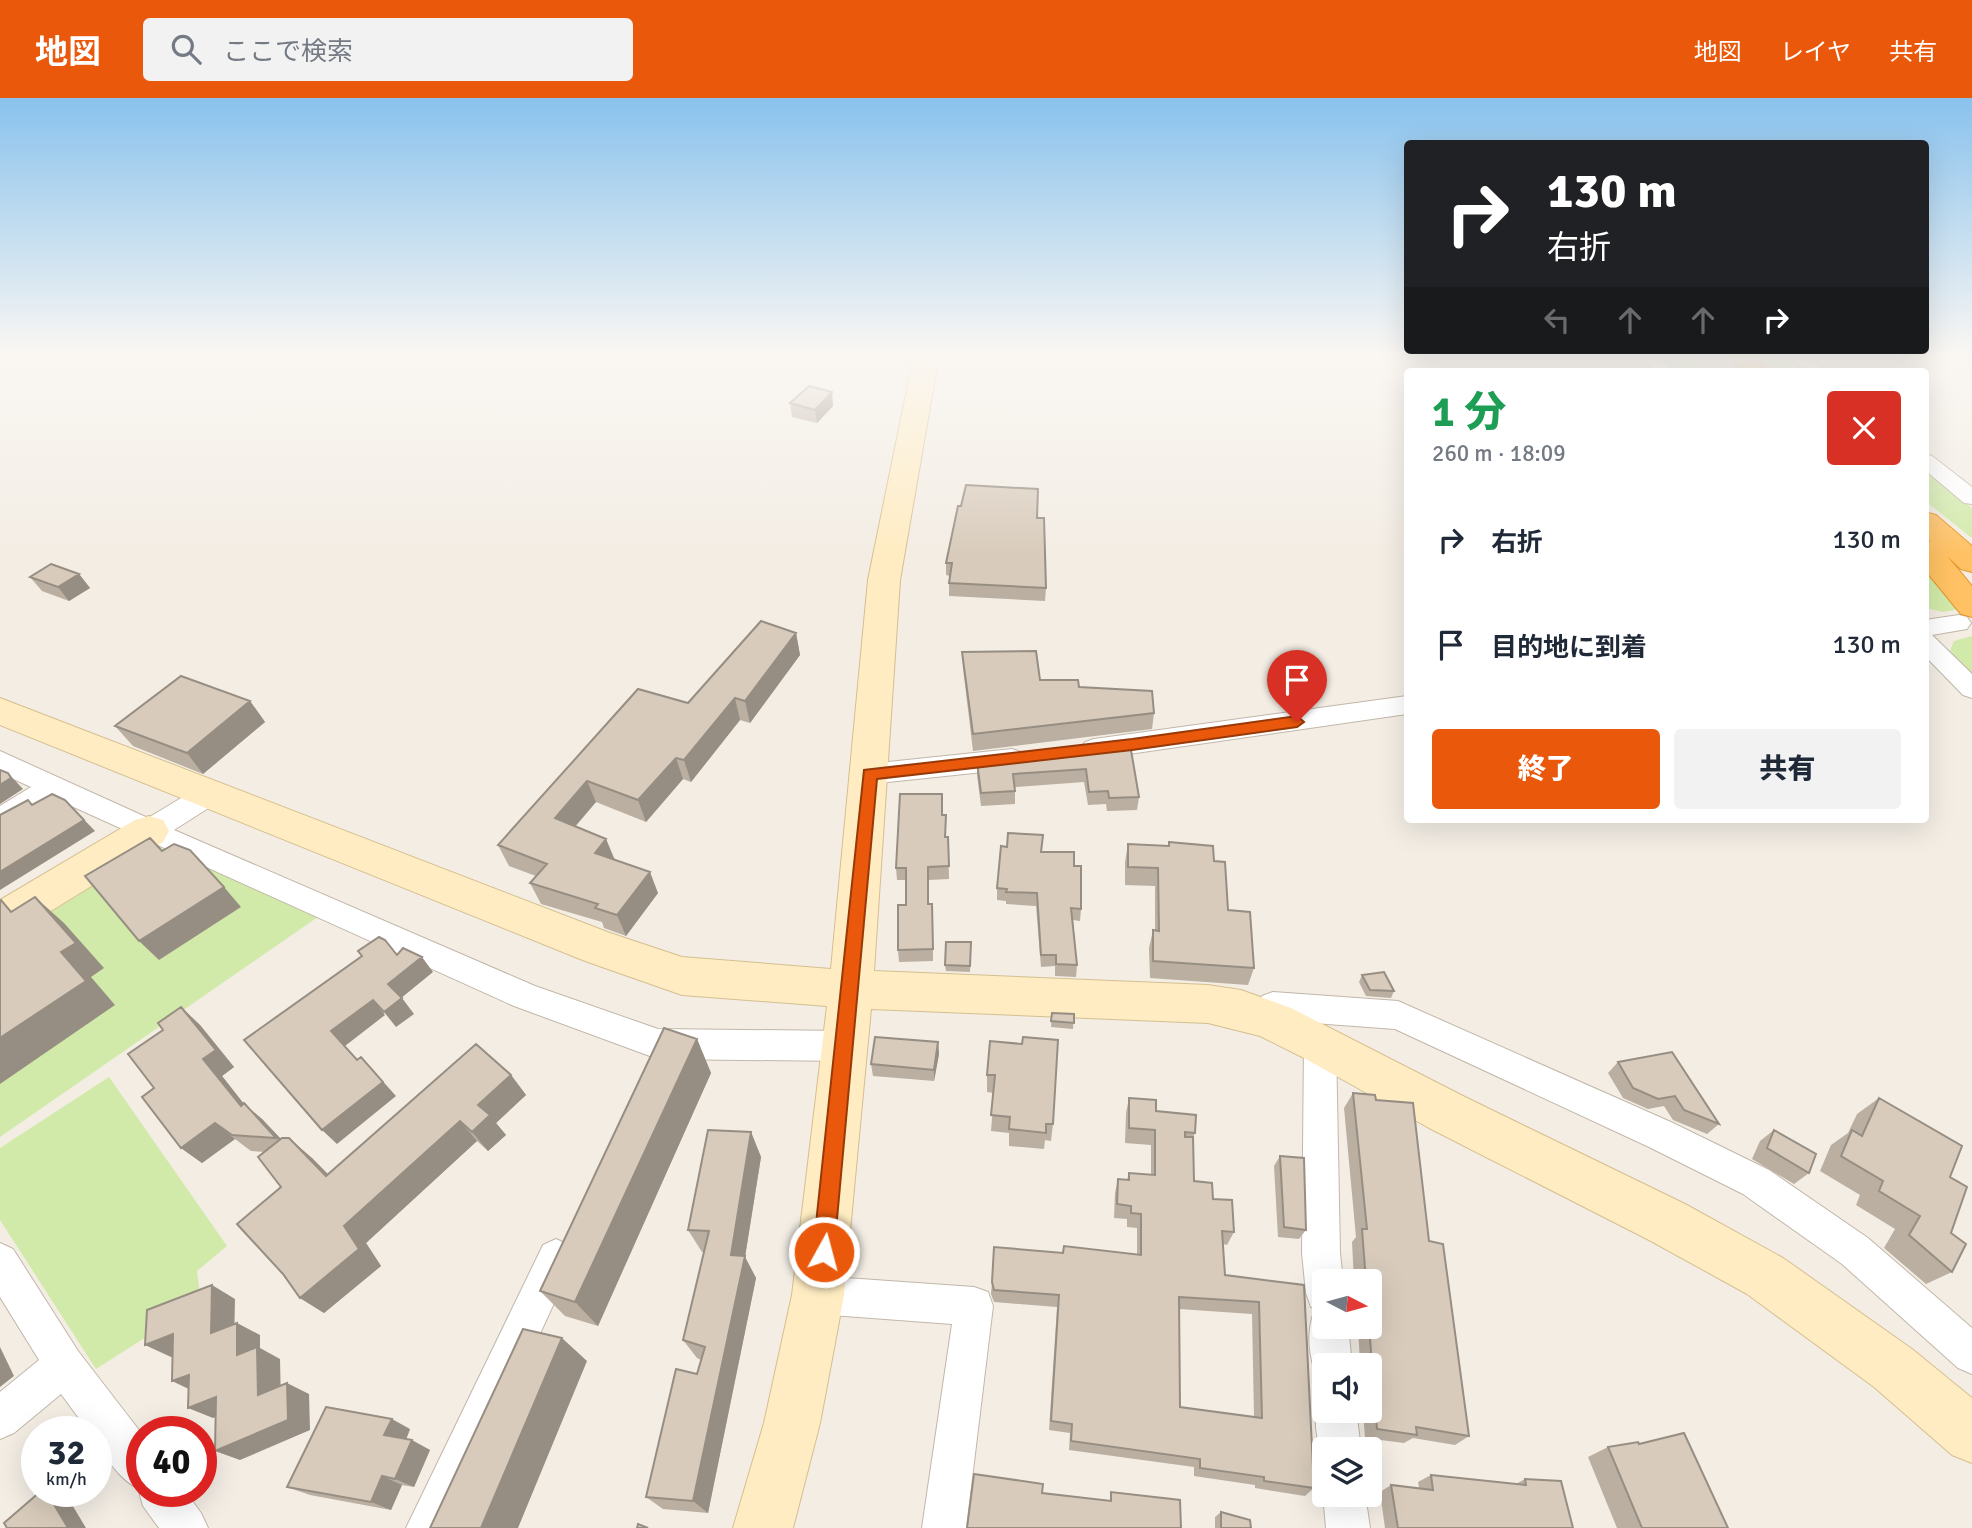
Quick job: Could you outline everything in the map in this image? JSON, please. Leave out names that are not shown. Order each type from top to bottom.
[{"type":"highway","points":[[1929,516],[1972,550]]},
{"type":"highway","points":[[1929,524],[1972,562]]},
{"type":"highway","points":[[1929,554],[1972,593]]},
{"type":"highway","points":[[1929,556],[1965,615]]},
{"type":"street","points":[[763,1528],[792,1423],[818,1295],[851,989],[884,580],[914,422]]},
{"type":"street","points":[[1929,463],[1972,498]]},
{"type":"street","points":[[1929,627],[1965,615]]},
{"type":"street","points":[[1929,645],[1972,689]]},
{"type":"street","points":[[1065,753],[1404,705]]},
{"type":"street","points":[[0,711],[600,948],[682,976],[851,989],[1208,1004],[1241,1010],[1275,1022],[1446,1112],[1667,1222],[1765,1276],[1969,1425]]},
{"type":"street","points":[[869,774],[1038,756]]},
{"type":"street","points":[[0,761],[149,831],[525,996],[658,1044],[845,1046]]},
{"type":"street","points":[[0,819],[54,787]]},
{"type":"street","points":[[0,921],[211,793]]},
{"type":"street","points":[[1273,1006],[1398,1015],[1661,1135],[1756,1182],[1855,1251],[1972,1354]]},
{"type":"street","points":[[640,1081],[658,1044]]},
{"type":"street","points":[[1320,1044],[1323,1269]]},
{"type":"street","points":[[428,1528],[570,1230]]},
{"type":"street","points":[[0,1262],[64,1364],[126,1447]]},
{"type":"street","points":[[818,1295],[974,1306],[944,1528]]},
{"type":"street","points":[[0,1419],[64,1364]]},
{"type":"street","points":[[170,1507],[186,1528]]},
{"type":"street","points":[[1346,1507],[1348,1528]]},
{"type":"green space","points":[[1929,472],[1972,508],[1972,538],[1929,504]]},
{"type":"green space","points":[[1929,575],[1961,609],[1943,612],[1929,609]]},
{"type":"green space","points":[[1972,636],[1972,676],[1950,651],[1954,641]]},
{"type":"green space","points":[[174,846],[325,912],[0,1137],[0,935],[124,859]]},
{"type":"green space","points":[[109,1077],[227,1246],[197,1271],[201,1302],[96,1369],[0,1220],[0,1148]]},
{"type":"building","points":[[966,485],[1038,489],[1037,518],[1044,518],[1046,588],[949,583],[952,563],[946,563],[958,506],[961,506]]},
{"type":"building","points":[[51,564],[79,574],[58,587],[30,577]]},
{"type":"building","points":[[761,621],[796,633],[745,701],[735,698],[684,760],[676,758],[638,800],[587,781],[555,818],[606,839],[595,853],[650,872],[617,915],[595,908],[598,904],[530,883],[547,864],[498,845],[638,689],[688,703]]},
{"type":"building","points":[[1036,651],[1040,680],[1078,680],[1079,687],[1152,691],[1154,713],[973,734],[962,652]]},
{"type":"building","points":[[181,676],[250,701],[187,753],[115,726]]},
{"type":"building","points":[[1130,744],[1139,797],[1109,798],[1108,791],[1089,792],[1086,769],[1013,774],[1015,791],[981,793],[977,762]]},
{"type":"building","points":[[0,770],[8,773],[11,778],[0,785]]},
{"type":"building","points":[[52,794],[65,800],[84,820],[0,872],[0,815],[28,800],[32,805]]},
{"type":"building","points":[[900,794],[942,794],[949,866],[928,867],[928,904],[932,904],[933,949],[898,950],[898,905],[906,905],[906,868],[896,868]]},
{"type":"building","points":[[1008,833],[1043,835],[1041,852],[1074,852],[1074,866],[1081,866],[1081,909],[1071,908],[1077,965],[1056,964],[1056,955],[1041,955],[1037,893],[1006,892],[1007,889],[997,888],[1001,846],[1007,847]]},
{"type":"building","points":[[150,838],[162,851],[174,844],[190,850],[224,887],[139,941],[85,876]]},
{"type":"building","points":[[1169,842],[1213,846],[1214,861],[1225,862],[1228,910],[1250,912],[1254,968],[1153,961],[1153,930],[1159,931],[1158,868],[1128,867],[1128,844],[1169,846]]},
{"type":"building","points":[[35,897],[76,943],[61,952],[86,981],[0,1038],[0,901],[11,912]]},
{"type":"building","points":[[379,937],[385,940],[397,955],[403,948],[422,957],[388,984],[402,998],[384,1012],[373,1000],[331,1031],[357,1060],[361,1057],[383,1082],[322,1130],[244,1040],[362,956],[358,951]]},
{"type":"building","points":[[946,942],[971,942],[970,966],[945,965]]},
{"type":"building","points":[[1384,972],[1394,991],[1370,990],[1362,975]]},
{"type":"building","points":[[181,1007],[216,1050],[203,1059],[241,1106],[244,1103],[276,1138],[232,1135],[215,1123],[181,1148],[142,1097],[154,1088],[128,1054],[163,1030],[158,1023]]},
{"type":"building","points":[[1052,1013],[1074,1014],[1074,1023],[1051,1021]]},
{"type":"building","points":[[664,1028],[697,1039],[575,1302],[540,1291]]},
{"type":"building","points":[[875,1037],[938,1042],[934,1070],[871,1064]]},
{"type":"building","points":[[1023,1037],[1058,1040],[1053,1124],[1046,1124],[1046,1133],[1009,1129],[1010,1117],[991,1115],[995,1075],[987,1075],[990,1041],[1022,1044]]},
{"type":"building","points":[[476,1044],[511,1075],[478,1105],[490,1115],[472,1132],[460,1121],[344,1226],[359,1249],[300,1298],[283,1274],[237,1224],[281,1187],[258,1157],[282,1138],[289,1138],[326,1176]]},
{"type":"building","points":[[1672,1052],[1719,1124],[1684,1110],[1675,1096],[1658,1099],[1633,1088],[1618,1062]]},
{"type":"building","points":[[1353,1093],[1375,1095],[1376,1100],[1413,1103],[1429,1241],[1443,1244],[1469,1436],[1416,1427],[1417,1435],[1377,1429],[1377,1423],[1382,1423],[1382,1353],[1371,1353],[1370,1339],[1382,1339],[1382,1269],[1365,1269],[1362,1229],[1367,1229]]},
{"type":"building","points":[[1129,1098],[1156,1100],[1156,1111],[1196,1115],[1195,1133],[1185,1132],[1185,1137],[1193,1137],[1194,1181],[1212,1183],[1213,1199],[1232,1200],[1234,1232],[1222,1231],[1225,1275],[1304,1285],[1312,1488],[1264,1481],[1264,1477],[1200,1468],[1200,1459],[1071,1441],[1072,1424],[1051,1421],[1059,1295],[994,1290],[994,1247],[1063,1253],[1064,1246],[1141,1255],[1141,1214],[1131,1213],[1131,1206],[1117,1204],[1118,1179],[1129,1180],[1129,1173],[1155,1175],[1155,1130],[1129,1128]],"holes":[[[1179,1297],[1259,1302],[1262,1418],[1180,1407]]]},
{"type":"building","points":[[1879,1098],[1962,1146],[1950,1177],[1967,1187],[1951,1233],[1966,1244],[1952,1272],[1909,1235],[1920,1216],[1879,1191],[1883,1181],[1841,1156],[1852,1130],[1862,1136]]},
{"type":"building","points":[[708,1130],[751,1132],[731,1255],[745,1256],[693,1501],[646,1497],[676,1369],[697,1374],[705,1347],[683,1340],[709,1231],[688,1230]]},
{"type":"building","points":[[1774,1130],[1816,1154],[1809,1173],[1767,1148]]},
{"type":"building","points":[[1280,1156],[1304,1158],[1306,1230],[1284,1227]]},
{"type":"building","points":[[212,1285],[211,1333],[237,1323],[237,1355],[257,1347],[258,1395],[287,1383],[288,1420],[217,1450],[216,1397],[188,1408],[189,1375],[172,1381],[173,1334],[145,1345],[147,1310]]},
{"type":"building","points":[[523,1329],[562,1338],[481,1528],[430,1528]]},
{"type":"building","points":[[326,1407],[392,1419],[384,1435],[412,1440],[395,1479],[382,1476],[371,1502],[287,1487]]},
{"type":"building","points":[[1684,1433],[1728,1528],[1642,1528],[1608,1447],[1639,1444]]},
{"type":"building","points":[[974,1474],[1043,1484],[1042,1493],[1111,1501],[1111,1492],[1180,1500],[1181,1528],[967,1528]]},
{"type":"building","points":[[1431,1475],[1526,1485],[1525,1479],[1561,1481],[1573,1528],[1398,1528],[1391,1485],[1433,1490]]},
{"type":"building","points":[[22,1507],[56,1507],[68,1528],[7,1528],[4,1523]]},
{"type":"building","points":[[1221,1512],[1250,1520],[1251,1528],[1221,1528]]},
{"type":"route","points":[[824,1252],[869,774],[943,768],[1297,722]]}]
